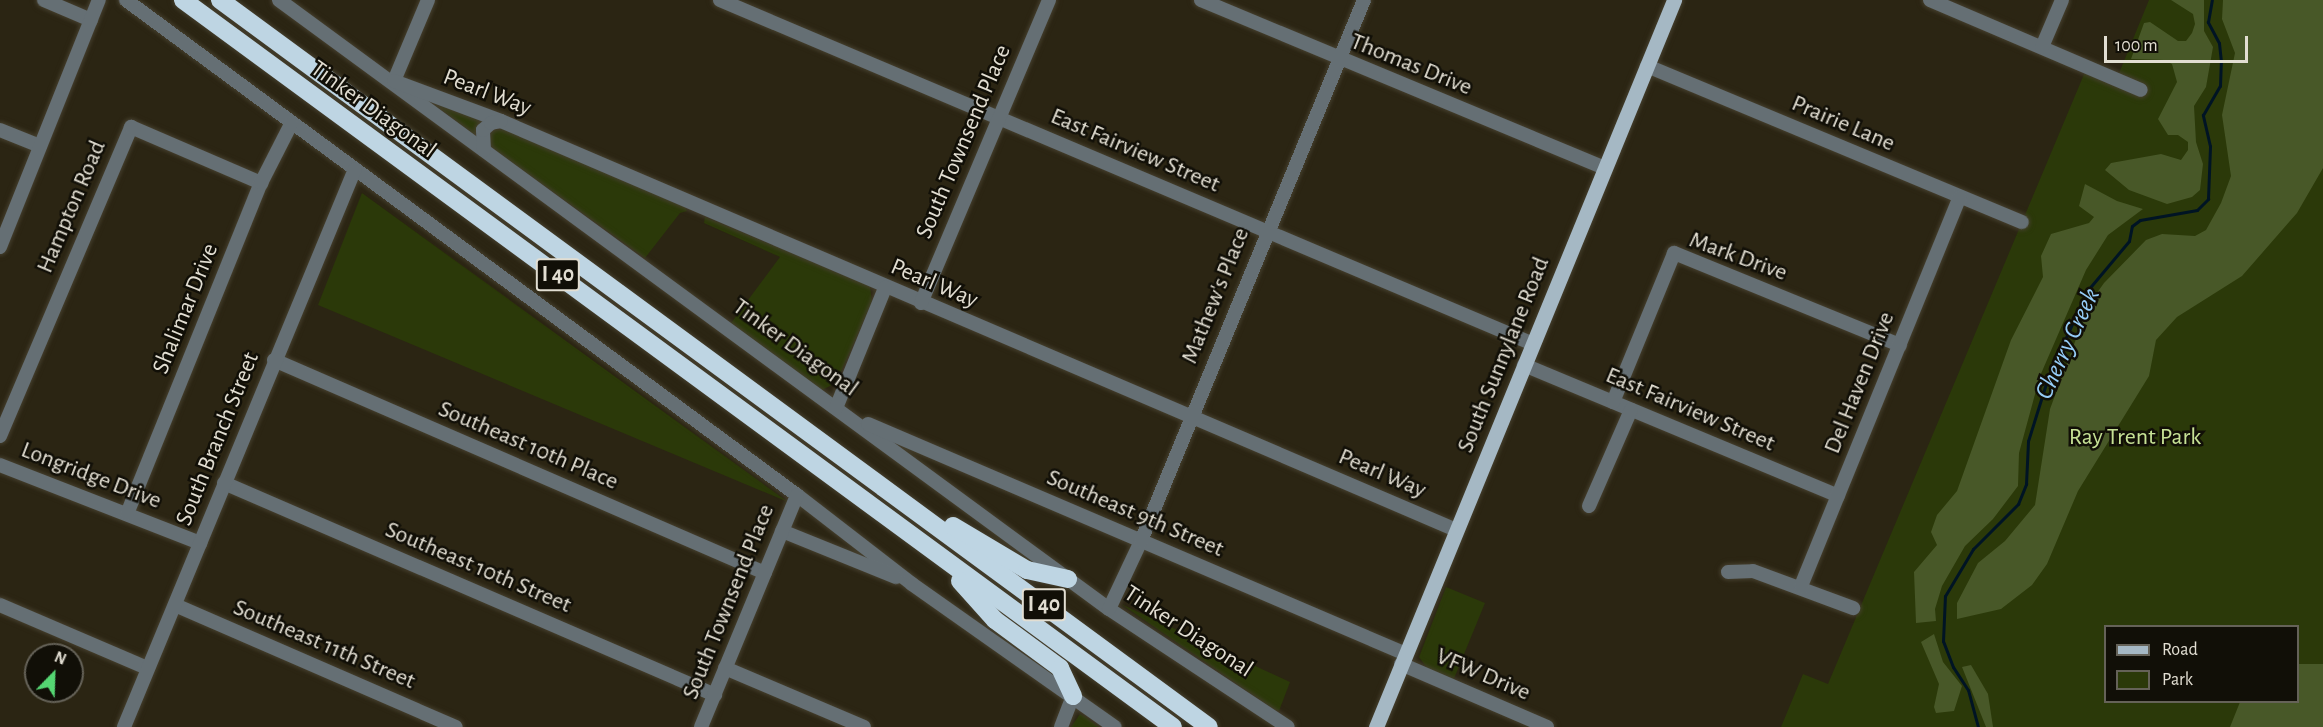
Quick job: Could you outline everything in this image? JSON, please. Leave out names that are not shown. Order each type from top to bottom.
[{"type":"highway","name":"Tinker Diagonal","points":[[183,0],[1173,727]]},
{"type":"highway","name":"Tinker Diagonal","points":[[220,0],[1209,727]]},
{"type":"highway","points":[[878,483],[1027,570],[1068,579]]},
{"type":"highway","points":[[933,551],[995,620],[1060,668],[1073,696]]},
{"type":"main road","name":"South Sunnylane Road","points":[[1376,727],[1673,0]]},
{"type":"street","points":[[44,0],[91,20]]},
{"type":"street","points":[[0,245],[99,0]]},
{"type":"street","points":[[126,0],[291,124],[797,495],[912,584],[1115,727]]},
{"type":"street","name":"Tinker Diagonal","points":[[279,0],[394,81],[484,150],[1109,609],[1288,727]]},
{"type":"street","points":[[394,81],[428,0]]},
{"type":"street","name":"East Fairview Street","points":[[720,0],[1533,344]]},
{"type":"street","name":"South Townsend Place","points":[[921,303],[1049,0]]},
{"type":"street","name":"Thomas Drive","points":[[1202,0],[1339,60],[1605,168]]},
{"type":"street","name":"Mathew's Place","points":[[1109,609],[1141,542],[1364,0]]},
{"type":"street","points":[[1930,0],[2141,90]]},
{"type":"street","points":[[2042,47],[2062,0]]},
{"type":"street","name":"Prairie Lane","points":[[1647,66],[2022,222]]},
{"type":"street","name":"Pearl Way","points":[[394,81],[501,121],[885,288],[1456,530]]},
{"type":"street","points":[[484,150],[483,130],[491,123],[501,121]]},
{"type":"street","name":"Shalimar Drive","points":[[127,514],[261,183],[291,124]]},
{"type":"street","name":"Hampton Road","points":[[0,436],[131,127],[261,183]]},
{"type":"street","points":[[0,130],[40,146]]},
{"type":"street","name":"South Branch Street","points":[[124,727],[355,169]]},
{"type":"street","name":"Del Haven Drive","points":[[1801,586],[1960,197]]},
{"type":"street","name":"Mark Drive","points":[[1612,402],[1674,253],[1899,345]]},
{"type":"street","points":[[841,412],[885,288]]},
{"type":"street","name":"Southeast 10th Place","points":[[274,360],[765,573]]},
{"type":"street","name":"East Fairview Street","points":[[1524,365],[1838,496]]},
{"type":"street","points":[[1589,506],[1631,410]]},
{"type":"street","name":"Southeast 9th Street","points":[[841,412],[1403,659]]},
{"type":"street","name":"Longridge Drive","points":[[0,465],[200,543]]},
{"type":"street","name":"Southeast 10th Street","points":[[224,483],[715,695]]},
{"type":"street","name":"South Townsend Place","points":[[701,727],[797,495]]},
{"type":"street","points":[[782,531],[912,584]]},
{"type":"street","points":[[1728,572],[1753,571],[1801,586],[1853,609]]},
{"type":"street","points":[[0,605],[147,668]]},
{"type":"street","name":"Southeast 11th Street","points":[[175,605],[456,727]]},
{"type":"street","name":"VFW Drive","points":[[1403,659],[1547,727]]},
{"type":"street","points":[[725,668],[864,727]]},
{"type":"street","points":[[1061,727],[1073,696]]},
{"type":"green space","name":"Ray Trent Park","points":[[2149,0],[2323,0],[2323,727],[1781,727],[1803,674],[1828,684],[2085,72],[2115,83]]},
{"type":"green space","points":[[2171,0],[2204,0],[2204,31],[2213,47],[2206,87],[2194,106],[2196,142],[2203,164],[2200,190],[2192,197],[2167,204],[2129,190],[2105,170],[2111,163],[2161,154],[2181,160],[2188,150],[2188,142],[2178,135],[2168,135],[2158,119],[2177,82],[2172,64],[2164,60],[2131,59],[2144,23],[2150,22],[2178,41],[2186,41],[2192,33],[2195,24],[2193,14]]},
{"type":"green space","points":[[2223,0],[2323,0],[2323,168],[2297,213],[2242,276],[2177,317],[2156,340],[2149,376],[2078,491],[2047,564],[2032,585],[2001,609],[1957,619],[1957,603],[1978,563],[2005,541],[2035,505],[2050,409],[2089,304],[2104,283],[2146,240],[2162,234],[2195,236],[2206,230],[2221,203],[2231,176],[2222,115],[2235,53],[2222,19]]},
{"type":"green space","points":[[422,95],[482,121],[475,135]]},
{"type":"green space","points":[[504,129],[685,207],[687,211],[680,213],[645,258],[488,145],[492,130]]},
{"type":"green space","points":[[2085,184],[2117,201],[2143,209],[2108,235],[2086,270],[2040,376],[2019,453],[2018,486],[1993,519],[1965,546],[1942,586],[1935,609],[1936,621],[1916,623],[1914,572],[1937,545],[1931,532],[1937,515],[1957,491],[2011,340],[2043,277],[2041,256],[2051,234],[2089,223],[2094,217],[2079,206]]},
{"type":"green space","points":[[362,193],[788,502],[318,305]]},
{"type":"green space","points":[[705,217],[870,286],[872,302],[836,383],[822,390],[731,323],[780,257],[704,223]]},
{"type":"green space","points":[[1446,587],[1485,603],[1453,681],[1429,671],[1419,657]]},
{"type":"green space","points":[[1121,604],[1290,682],[1279,711],[1275,710]]},
{"type":"green space","points":[[1934,634],[1943,662],[1962,686],[1954,711],[1936,713],[1934,707],[1939,684],[1921,642]]},
{"type":"green space","points":[[2299,664],[2323,664],[2323,727],[2230,727],[2240,703],[2299,703]]},
{"type":"green space","points":[[1971,665],[1988,694],[1993,727],[1986,727],[1962,667]]},
{"type":"green space","points":[[1080,714],[1084,716],[1099,727],[1071,727]]},
{"type":"waterway","name":"Cherry Creek","points":[[1978,727],[1968,690],[1953,667],[1943,641],[1945,596],[1973,549],[2018,504],[2026,484],[2028,441],[2048,377],[2087,291],[2129,241],[2132,226],[2140,220],[2197,210],[2208,199],[2210,146],[2203,115],[2220,86],[2221,62],[2219,43],[2208,22],[2212,0]]}]
